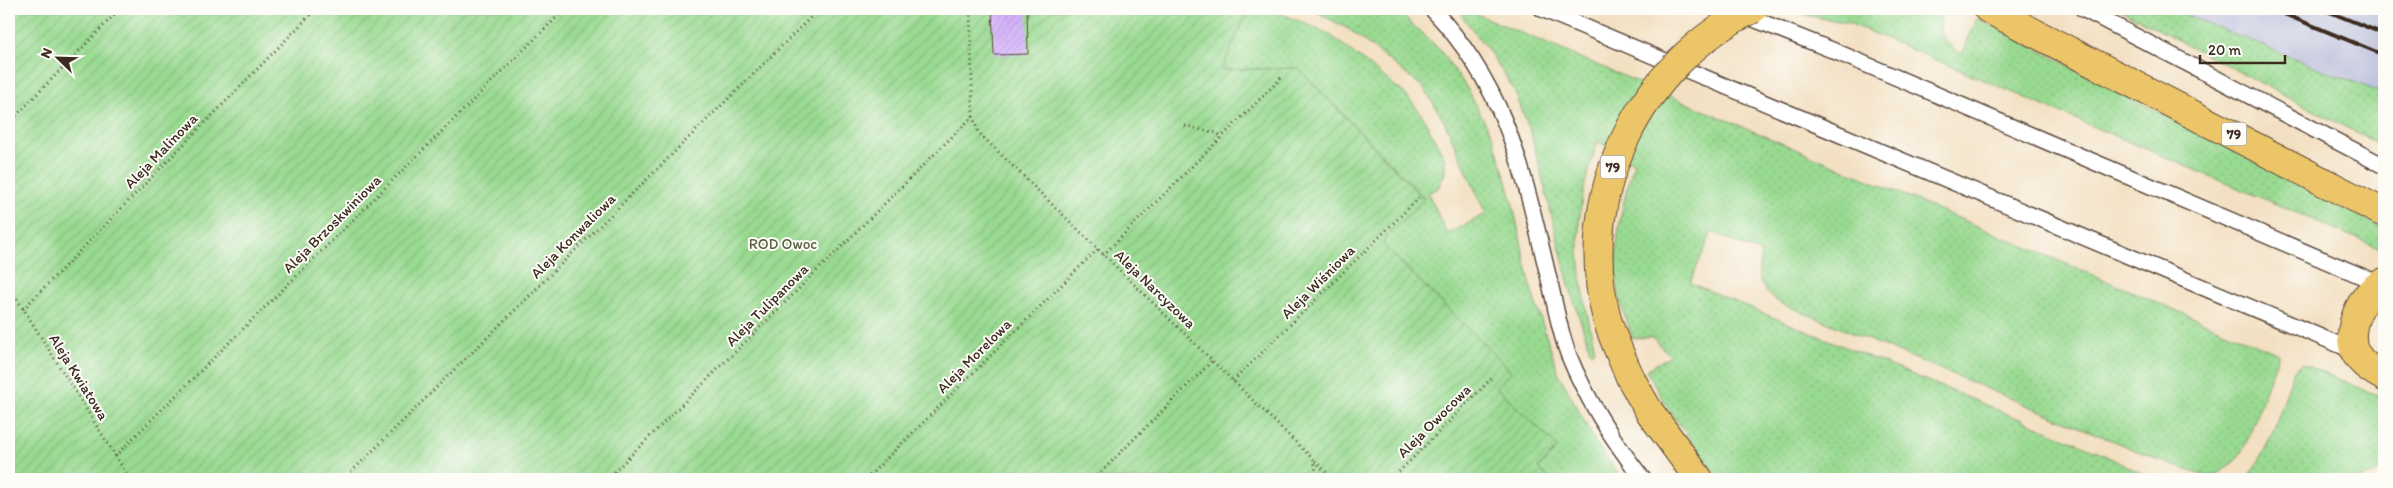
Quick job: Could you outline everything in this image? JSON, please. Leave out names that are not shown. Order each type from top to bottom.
[{"type":"main road","name":"79","points":[[1699,479],[1649,410],[1631,378],[1607,318],[1601,282],[1599,244],[1601,218],[1613,166],[1634,118],[1664,76],[1701,40],[1753,9]]},
{"type":"main road","name":"79","points":[[1988,9],[2384,213]]},
{"type":"main road","points":[[2382,283],[2372,290],[2358,312],[2353,331],[2354,351],[2360,360],[2384,377]]},
{"type":"lane","points":[[1432,9],[1467,52],[1498,102],[1519,159],[1569,354],[1589,397],[1624,454],[1643,479]]},
{"type":"lane","points":[[1542,9],[2354,351]]},
{"type":"lane","points":[[1728,9],[1850,58],[2382,283]]},
{"type":"lane","points":[[2083,9],[2384,166]]},
{"type":"path","points":[[9,122],[120,9]]},
{"type":"path","name":"Aleja Malinowa","points":[[23,309],[316,9]]},
{"type":"path","name":"Aleja Brzoskwiniowa","points":[[115,456],[565,9]]},
{"type":"path","name":"Aleja Konwaliowa","points":[[344,479],[819,9]]},
{"type":"path","points":[[970,9],[973,116]]},
{"type":"path","points":[[1103,254],[1282,77]]},
{"type":"path","name":"Aleja Narcyzowa","points":[[973,116],[978,132],[1333,479]]},
{"type":"path","name":"Aleja Tulipanowa","points":[[607,479],[973,116]]},
{"type":"path","points":[[1185,126],[1217,133],[1222,137]]},
{"type":"path","name":"Aleja Wiśniowa","points":[[1233,381],[1418,198]]},
{"type":"path","name":"Aleja Morelowa","points":[[866,479],[1098,249]]},
{"type":"path","name":"Aleja Kwiatowa","points":[[9,286],[130,479]]},
{"type":"path","points":[[1094,479],[1212,360]]},
{"type":"path","name":"Aleja Owocowa","points":[[1392,479],[1491,379]]},
{"type":"path","points":[[1314,460],[1318,479]]},
{"type":"shaded area","points":[[2171,9],[2384,9],[2384,94]]},
{"type":"green space","name":"ROD Owoc","points":[[9,9],[1248,9],[1222,70],[1298,68],[1424,199],[1386,236],[1383,245],[1511,371],[1496,387],[1558,447],[1538,468],[1549,479],[9,479]]},
{"type":"green space","points":[[1248,9],[1271,9],[1329,34],[1404,93],[1421,113],[1445,159],[1445,173],[1438,188],[1428,193],[1447,234],[1486,214],[1444,121],[1424,88],[1350,30],[1311,9],[1395,9],[1439,49],[1465,85],[1493,137],[1510,192],[1532,292],[1558,372],[1597,445],[1622,479],[1549,479],[1538,469],[1558,447],[1496,387],[1511,371],[1383,245],[1386,236],[1424,198],[1298,68],[1222,70]]},
{"type":"green space","points":[[1465,9],[2279,354],[2246,444],[2235,462],[2217,474],[2205,476],[2171,465],[1780,303],[1763,288],[1759,276],[1761,253],[1712,232],[1690,283],[2085,446],[2154,479],[1719,479],[1667,407],[1646,370],[1670,356],[1652,337],[1633,338],[1620,302],[1616,274],[1617,242],[1622,210],[1634,163],[1598,141],[1585,183],[1579,229],[1579,250],[1583,290],[1595,350],[1591,353],[1570,289],[1531,133],[1514,90],[1489,51],[1462,16]]},
{"type":"green space","points":[[1793,9],[1944,9],[1940,23],[1942,35],[1955,50],[1962,54],[1977,18],[2384,229],[2384,250],[1849,23],[1805,15]]},
{"type":"green space","points":[[2119,9],[2171,9],[2384,94],[2384,147]]},
{"type":"green space","points":[[2302,364],[2384,398],[2384,469],[2360,479],[2246,479],[2269,441],[2294,370]]},
{"type":"building","points":[[992,9],[1027,9],[1028,54],[994,55]]},
{"type":"railway","points":[[2272,9],[2384,55]]},
{"type":"railway","points":[[2322,9],[2384,34]]}]
